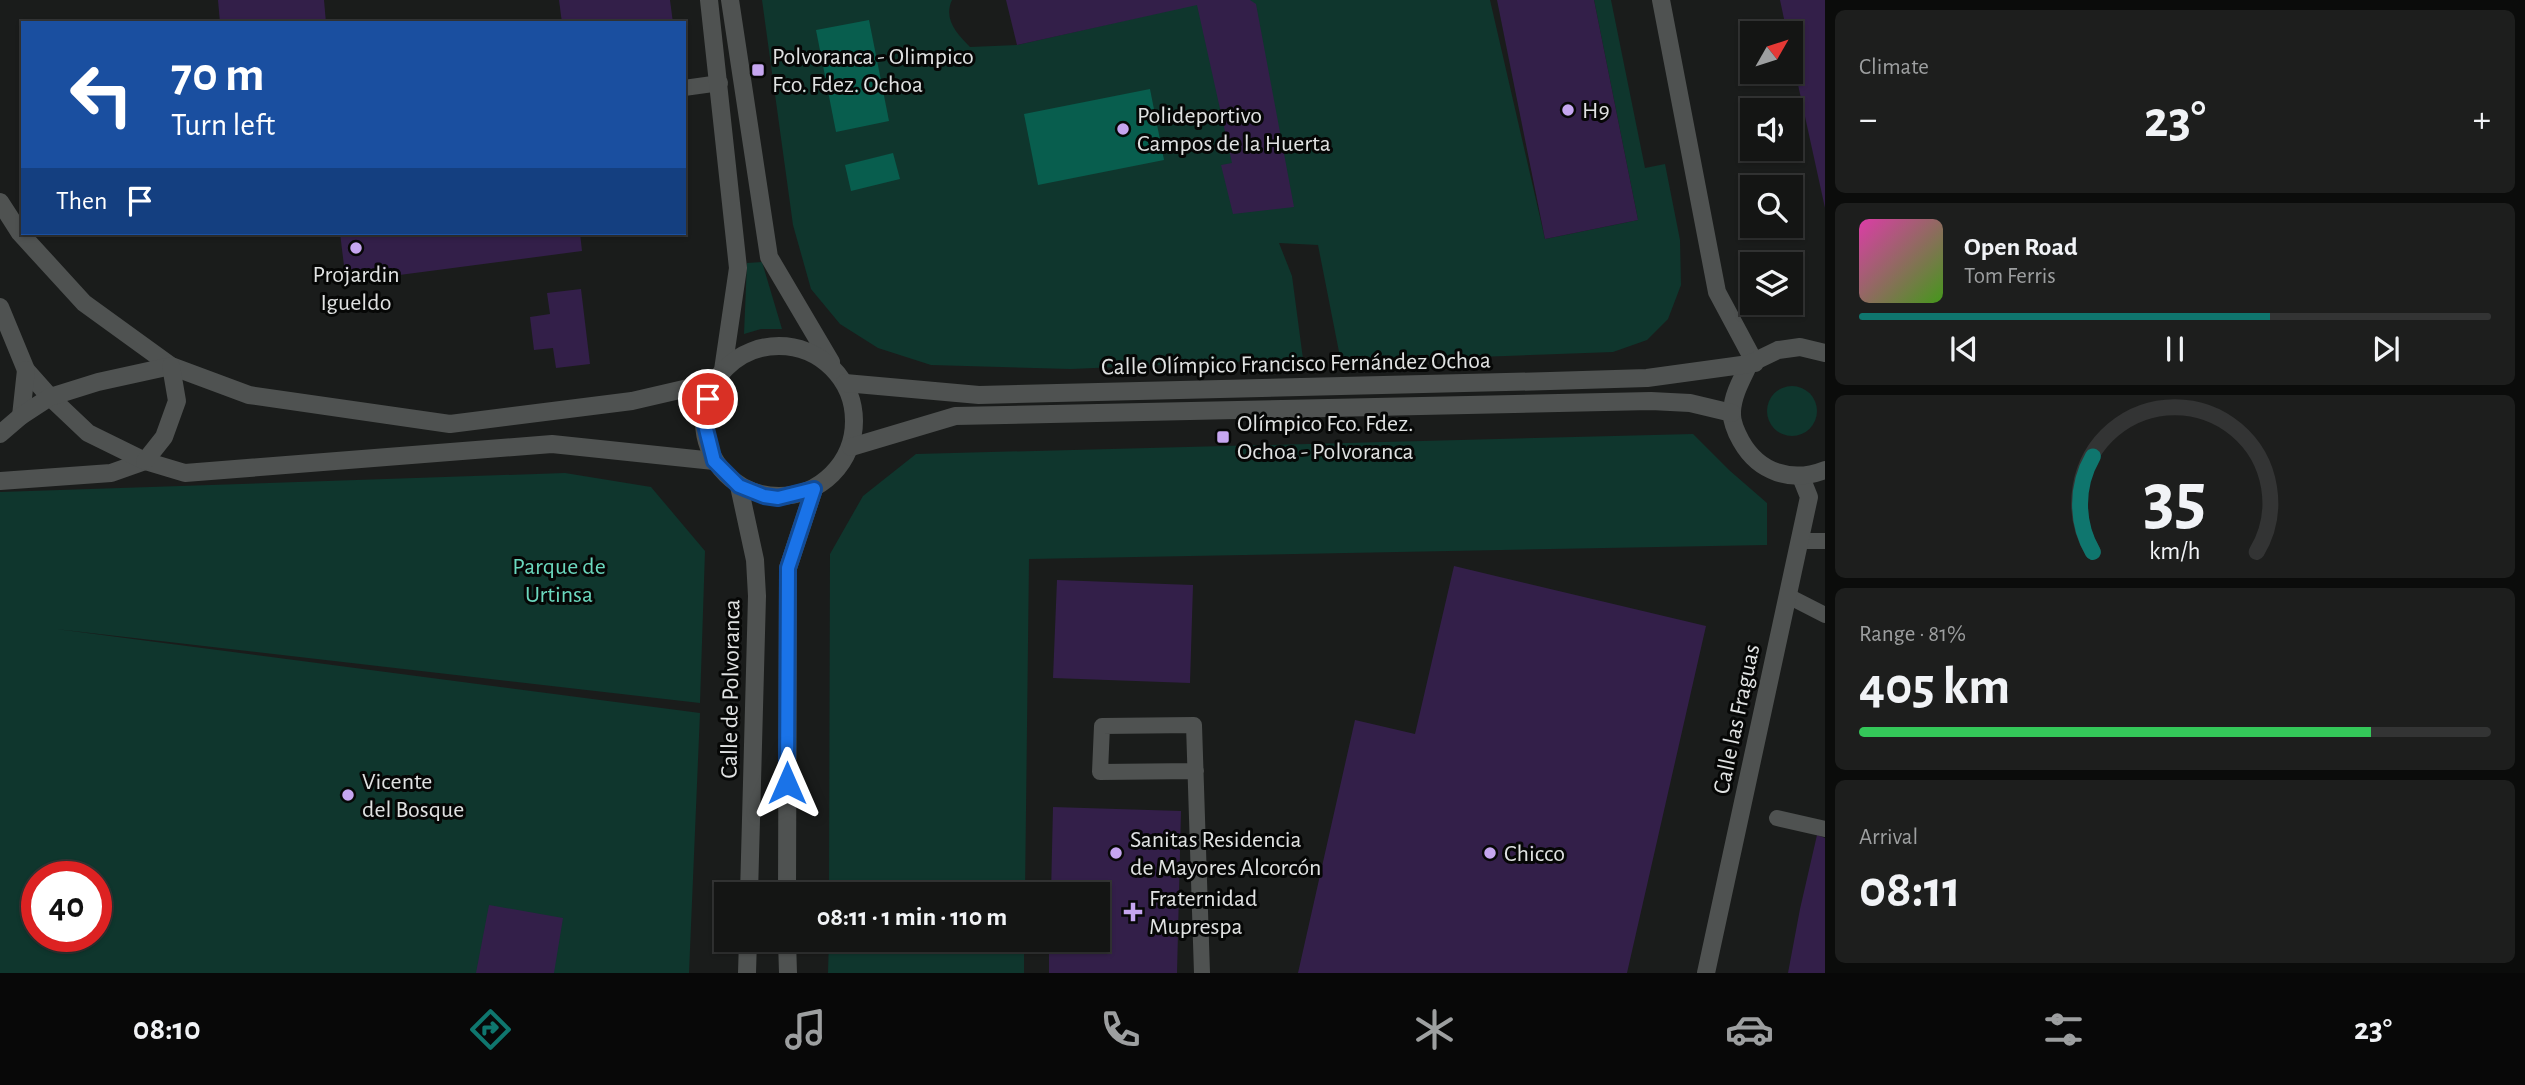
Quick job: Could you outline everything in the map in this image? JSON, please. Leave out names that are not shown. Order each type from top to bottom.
[{"type":"street","points":[[709,0],[738,268],[718,376],[703,417],[714,461],[739,486],[764,496],[778,498],[814,489],[835,474],[851,447],[854,407],[840,376],[769,257],[730,0]]},
{"type":"street","points":[[1661,0],[1717,292],[1752,364],[1735,396],[1732,413],[1736,432],[1749,454],[1766,469],[1787,476],[1801,477],[1825,470]]},
{"type":"street","points":[[0,202],[21,234]]},
{"type":"street","points":[[22,235],[84,303],[171,366],[249,395],[450,424],[632,401],[718,376],[741,355],[763,346],[790,345],[814,353],[840,376]]},
{"type":"street","points":[[0,307],[26,370],[88,433],[145,461],[185,473],[552,444],[714,461]]},
{"type":"street","name":"Calle Olímpico Francisco Fernández Ochoa","points":[[840,376],[979,395],[1006,395],[1647,378],[1752,364],[1778,350],[1800,347],[1825,354]]},
{"type":"street","points":[[0,434],[21,415],[50,397],[99,382],[171,366]]},
{"type":"street","points":[[0,481],[111,472],[145,461],[164,437],[177,401],[171,366]]},
{"type":"street","points":[[21,415],[26,370]]},
{"type":"street","name":"Calle Olímpico Francisco Fernández Ochoa","points":[[851,447],[955,416],[1651,401],[1690,403],[1732,413]]},
{"type":"street","name":"Calle las Fraguas","points":[[1706,973],[1809,498],[1801,477]]},
{"type":"street","name":"Calle de Polvoranca","points":[[739,486],[755,560],[757,596],[749,882]]},
{"type":"street","points":[[787,882],[788,568],[814,489]]},
{"type":"street","points":[[747,973],[748,952]]},
{"type":"street","points":[[788,952],[788,973]]},
{"type":"lane","points":[[686,88],[720,83]]},
{"type":"lane","points":[[1800,541],[1825,541]]},
{"type":"lane","points":[[1788,596],[1825,615]]},
{"type":"lane","points":[[1196,771],[1100,772],[1102,726],[1194,725],[1196,771],[1202,973]]},
{"type":"lane","points":[[1777,818],[1825,829]]},
{"type":"green space","points":[[762,0],[952,0],[950,20],[970,47],[1017,45],[1171,10],[1181,0],[1490,0],[1545,239],[1638,220],[1594,0],[1611,0],[1645,168],[1665,164],[1680,240],[1681,285],[1668,319],[1647,340],[1613,352],[1341,362],[1318,245],[1279,243],[1292,276],[1303,359],[1071,369],[931,365],[878,348],[840,324],[811,289],[793,225]]},
{"type":"green space","points":[[762,262],[782,329],[761,329],[744,334],[747,263]]},
{"type":"green space","points":[[1792,386],[1810,393],[1817,411],[1810,429],[1792,436],[1774,429],[1767,411],[1774,393]]},
{"type":"green space","points":[[1693,434],[1767,503],[1767,545],[1029,559],[1025,882],[829,882],[830,554],[863,496],[916,454]]},
{"type":"green space","name":"Vicente del Bosque","points":[[565,473],[651,487],[705,551],[700,703],[56,629],[700,713],[689,973],[0,973],[0,492]]},
{"type":"green space","points":[[829,952],[1024,952],[1024,973],[828,973]]},
{"type":"shaded area","points":[[869,20],[889,121],[836,132],[816,30]]},
{"type":"shaded area","points":[[1150,89],[1164,160],[1038,185],[1024,114]]},
{"type":"shaded area","points":[[893,153],[900,179],[851,191],[845,165]]},
{"type":"building","points":[[218,0],[324,0],[326,21],[220,21]]},
{"type":"building","points":[[559,0],[670,0],[673,21],[562,21]]},
{"type":"building","points":[[1006,0],[1250,0],[1256,4],[1294,207],[1233,214],[1221,165],[1232,163],[1197,5],[1017,45]]},
{"type":"building","name":"H9","points":[[1497,0],[1594,0],[1638,220],[1545,239]]},
{"type":"building","points":[[1780,0],[1825,0],[1825,208],[1798,84],[1803,84],[1803,21],[1784,21]]},
{"type":"building","points":[[340,235],[580,235],[582,251],[346,282]]},
{"type":"building","points":[[581,289],[590,364],[556,368],[553,348],[534,350],[530,317],[550,314],[547,293]]},
{"type":"building","name":"Chicco","points":[[1454,566],[1706,626],[1627,973],[1298,973],[1355,720],[1415,734]]},
{"type":"building","points":[[1057,580],[1193,585],[1190,683],[1053,678]]},
{"type":"building","name":"Sanitas Residencia de Mayores Alcorcón","points":[[1053,807],[1181,811],[1177,973],[1049,973],[1049,952],[1110,952],[1110,882],[1051,882]]},
{"type":"building","points":[[1817,835],[1825,838],[1825,973],[1788,973],[1800,909]]},
{"type":"building","points":[[489,905],[563,918],[554,973],[476,973]]},
{"type":"place","name":"Polvoranca - Olimpico Fco. Fdez. Ochoa","points":[[758,70]]},
{"type":"place","name":"H9","points":[[1568,110]]},
{"type":"place","name":"Polideportivo Campos de la Huerta","points":[[1123,129]]},
{"type":"place","name":"Projardin Igueldo","points":[[356,248]]},
{"type":"place","name":"Olímpico Fco. Fdez. Ochoa - Polvoranca","points":[[1223,437]]},
{"type":"place","name":"Vicente del Bosque","points":[[348,795]]},
{"type":"place","name":"Sanitas Residencia de Mayores Alcorcón","points":[[1116,853]]},
{"type":"place","name":"Chicco","points":[[1490,853]]},
{"type":"place","name":"Fraternidad Muprespa","points":[[1133,912]]},
{"type":"route","points":[[708,399],[703,417],[714,461],[739,486],[764,496],[778,498],[814,489],[788,568],[786,588],[787,783]]},
{"type":"park label","name":"Parque de Urtinsa","points":[[559,580]]}]
